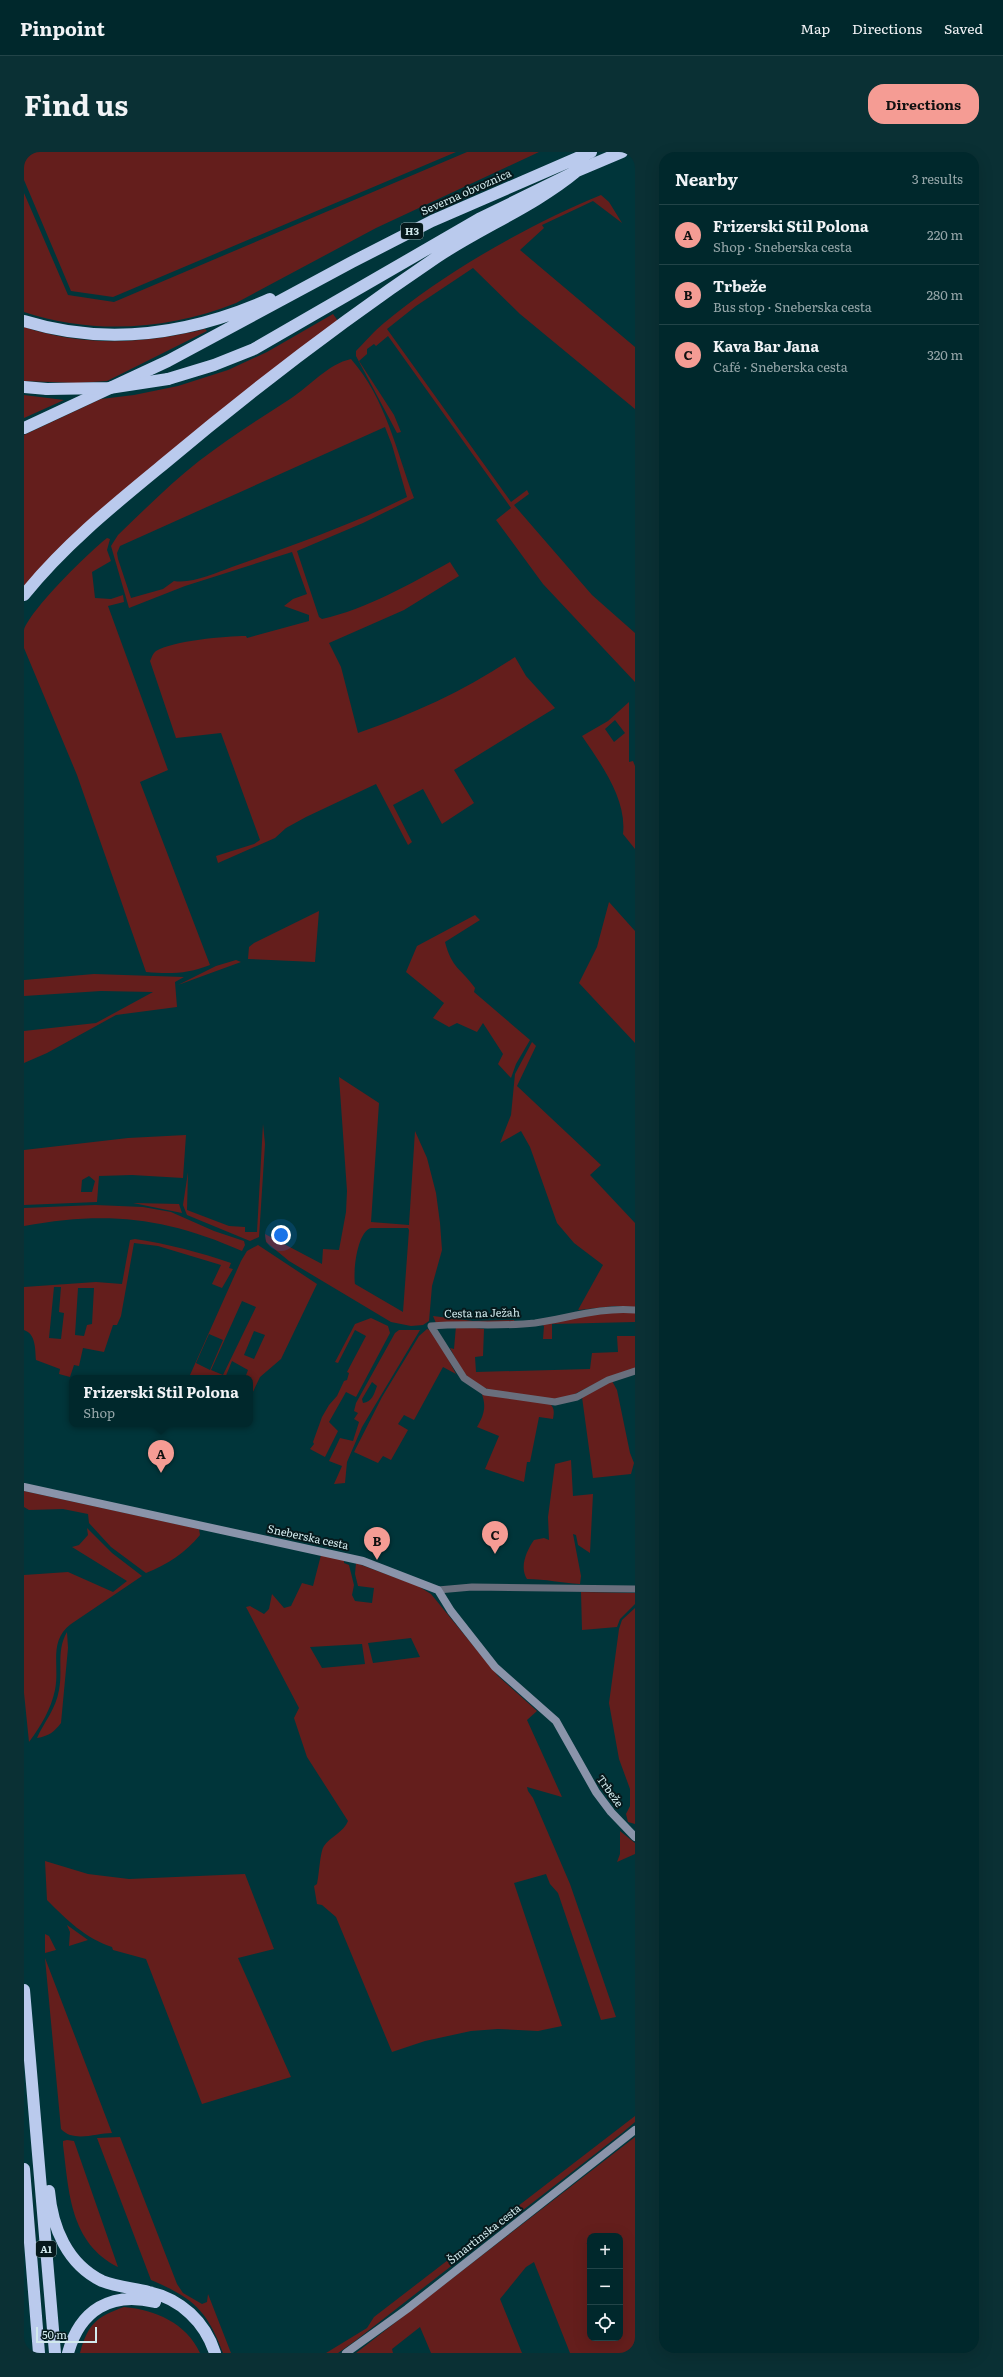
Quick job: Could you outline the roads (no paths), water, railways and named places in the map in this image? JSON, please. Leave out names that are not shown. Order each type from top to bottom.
[{"type":"highway","name":"Severna obvoznica","points":[[310,284],[432,221],[591,152]]},
{"type":"highway","points":[[24,387],[47,389],[109,388],[168,379],[234,358],[273,339],[460,229],[577,171],[622,152]]},
{"type":"highway","points":[[24,595],[60,555],[101,517],[178,451],[280,371],[437,257],[484,228],[544,196],[577,171]]},
{"type":"highway","points":[[24,321],[58,330],[98,335],[160,333],[220,318],[310,284]]},
{"type":"highway","points":[[24,428],[156,367],[310,284]]},
{"type":"highway","name":"A1","points":[[24,1990],[55,2353]]},
{"type":"highway","points":[[37,2145],[46,2171],[54,2219],[64,2245],[74,2259],[86,2271],[102,2281],[159,2295],[185,2308],[204,2329],[215,2353]]},
{"type":"highway","name":"A1","points":[[24,2169],[39,2353]]},
{"type":"highway","points":[[68,2353],[77,2329],[93,2311],[108,2302],[136,2298],[156,2302],[181,2315],[196,2332],[206,2353]]},
{"type":"street","name":"Cesta na Ježah","points":[[635,1310],[617,1309],[599,1311],[527,1323],[430,1326],[464,1378],[473,1386],[490,1394],[555,1402],[577,1397],[608,1380],[635,1370]]},
{"type":"street","name":"Sneberska cesta","points":[[26,1487],[363,1561],[438,1590],[472,1588],[635,1589]]},
{"type":"street","name":"Trbeže","points":[[438,1590],[451,1611],[495,1667],[556,1721],[593,1787],[611,1812],[633,1833]]},
{"type":"street","name":"Šmartinska cesta","points":[[346,2353],[407,2309],[635,2130]]},
{"type":"place","name":"Frizerski Stil Polona","points":[[161,1473]]},
{"type":"place","name":"Kava Bar Jana","points":[[495,1554]]},
{"type":"place","name":"Trbeže","points":[[377,1560]]}]
